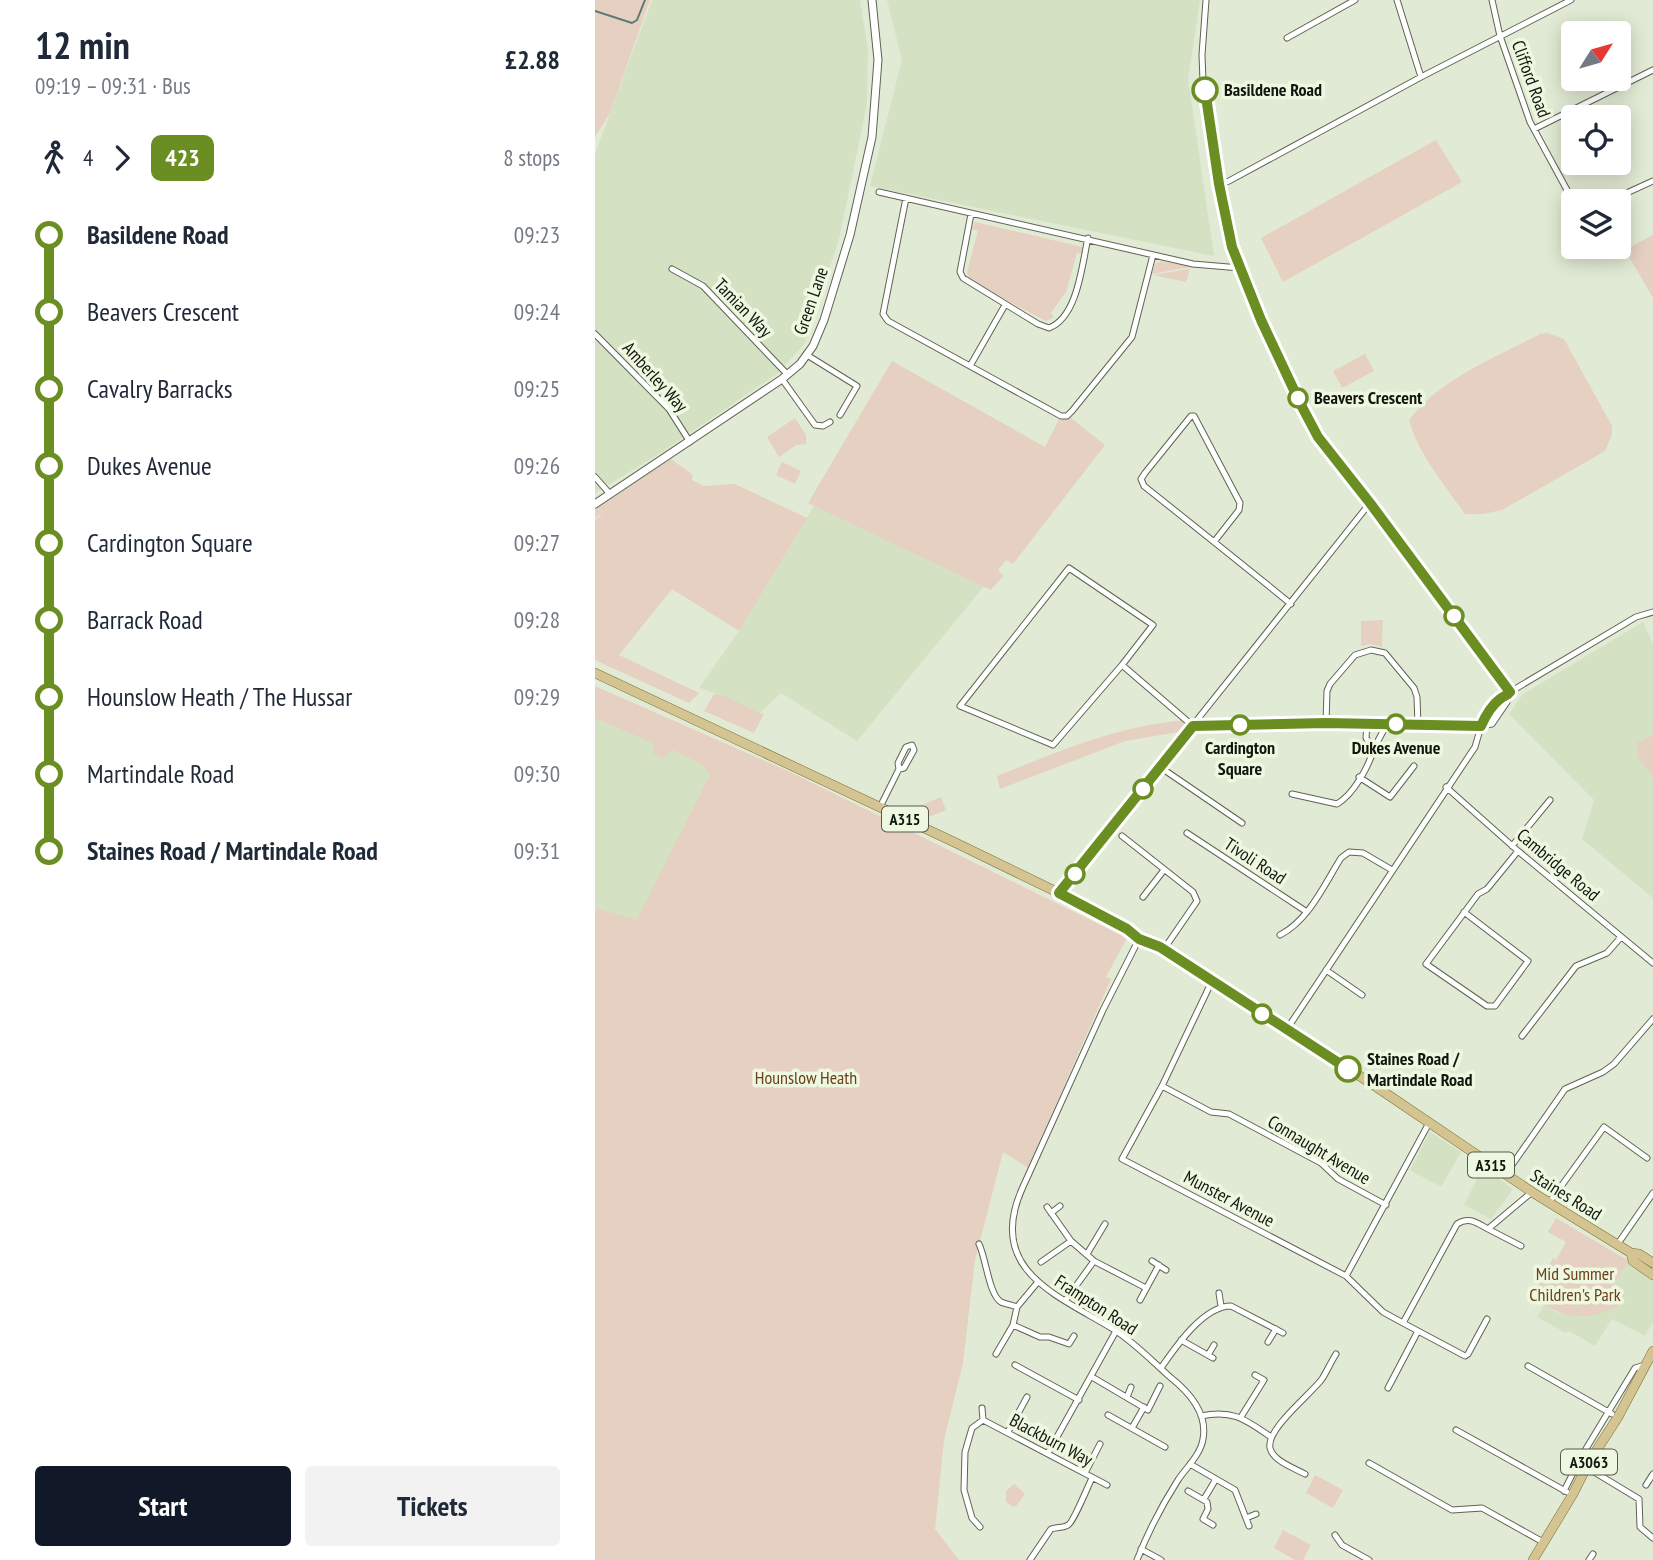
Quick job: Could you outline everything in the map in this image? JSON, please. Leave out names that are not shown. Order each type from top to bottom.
[{"type":"main road","name":"A315","points":[[595,673],[1059,893]]},
{"type":"main road","name":"Staines Road","points":[[1059,893],[1127,929],[1139,939],[1164,949],[1505,1175],[1617,1245],[1653,1263]]},
{"type":"main road","name":"Staines Road","points":[[1633,1254],[1633,1261],[1653,1275]]},
{"type":"main road","points":[[1633,1254],[1653,1269]]},
{"type":"main road","name":"A3063","points":[[1533,1560],[1569,1492],[1653,1351]]},
{"type":"street","name":"Green Lane","points":[[595,504],[785,377],[807,355],[824,320],[850,235],[872,136],[878,60],[872,0]]},
{"type":"street","points":[[1206,0],[1203,81],[1219,184],[1229,234],[1261,320],[1315,432],[1509,694]]},
{"type":"street","points":[[1287,38],[1355,0]]},
{"type":"street","points":[[1397,0],[1421,77]]},
{"type":"street","name":"Clifford Road","points":[[1492,0],[1500,36],[1534,130],[1566,189]]},
{"type":"street","points":[[1219,184],[1571,0]]},
{"type":"street","points":[[1534,130],[1653,70]]},
{"type":"street","points":[[1631,191],[1653,181]]},
{"type":"street","points":[[879,192],[1193,264],[1240,268]]},
{"type":"street","points":[[907,198],[883,314],[888,321],[1061,416],[1067,416],[1132,337],[1153,255]]},
{"type":"street","points":[[971,214],[960,272],[963,278],[1043,326],[1054,326],[1075,298],[1088,238]]},
{"type":"street","name":"Tamian Way","points":[[673,270],[703,286],[785,377],[815,425],[823,426],[830,422]]},
{"type":"street","points":[[970,366],[1005,305]]},
{"type":"street","name":"Amberley Way","points":[[595,334],[669,409],[690,442]]},
{"type":"street","points":[[807,355],[857,386],[840,415]]},
{"type":"street","points":[[1214,542],[1239,510],[1240,503],[1194,416],[1191,416],[1141,480],[1145,486],[1214,542],[1291,604]]},
{"type":"street","points":[[595,477],[610,494]]},
{"type":"street","points":[[1059,893],[1370,503]]},
{"type":"street","points":[[1069,568],[1153,625],[1122,665],[1053,746],[960,706],[1069,568]]},
{"type":"street","points":[[1122,665],[1193,726],[1367,723],[1481,726],[1492,724],[1507,702],[1509,694],[1636,617],[1653,612]]},
{"type":"street","points":[[1326,723],[1327,691],[1330,684],[1355,655],[1371,650],[1385,653],[1414,688],[1418,725]]},
{"type":"street","points":[[1367,723],[1366,738],[1374,748]]},
{"type":"street","points":[[1292,794],[1337,804],[1345,799],[1371,760],[1374,748],[1387,724]]},
{"type":"street","points":[[1287,1029],[1475,747],[1481,726]]},
{"type":"street","points":[[1359,777],[1389,797],[1414,766]]},
{"type":"street","points":[[1160,767],[1242,823]]},
{"type":"street","points":[[880,807],[899,769]]},
{"type":"street","name":"Cambridge Road","points":[[1446,788],[1653,963]]},
{"type":"street","points":[[1512,846],[1550,800]]},
{"type":"street","name":"Tivoli Road","points":[[1188,833],[1307,912]]},
{"type":"street","points":[[1122,836],[1193,892],[1197,901],[1164,949]]},
{"type":"street","points":[[1464,912],[1528,961],[1495,1006],[1487,1006],[1426,964],[1464,912],[1478,894],[1487,889],[1518,851]]},
{"type":"street","points":[[1280,935],[1292,928],[1307,912],[1341,858],[1349,852],[1363,853],[1392,870]]},
{"type":"street","points":[[1143,897],[1164,870]]},
{"type":"street","points":[[1523,1036],[1576,966],[1607,953],[1621,937]]},
{"type":"street","name":"Frampton Road","points":[[1139,939],[1081,1057],[1013,1211],[1011,1225],[1015,1248],[1024,1267],[1037,1283],[1116,1331],[1192,1397],[1202,1416]]},
{"type":"street","points":[[1326,970],[1362,995]]},
{"type":"street","points":[[1114,1161],[1122,1159],[1162,1086],[1212,981]]},
{"type":"street","points":[[1505,1175],[1565,1089],[1603,1072],[1653,1020]]},
{"type":"street","name":"Connaught Avenue","points":[[1162,1086],[1211,1112],[1229,1114],[1264,1132],[1321,1163],[1338,1179],[1386,1205]]},
{"type":"street","points":[[1346,1276],[1429,1123]]},
{"type":"street","points":[[1549,1203],[1604,1126],[1647,1158]]},
{"type":"street","name":"Munster Avenue","points":[[1122,1159],[1346,1276],[1383,1312],[1465,1356],[1487,1319]]},
{"type":"street","points":[[1488,1229],[1532,1192]]},
{"type":"street","points":[[1617,1245],[1653,1193]]},
{"type":"street","points":[[1059,1206],[1049,1210],[1071,1241],[1094,1261],[1146,1288]]},
{"type":"street","points":[[1403,1323],[1457,1224],[1472,1220],[1521,1246]]},
{"type":"street","points":[[1087,1254],[1105,1224]]},
{"type":"street","points":[[1041,1262],[1071,1241]]},
{"type":"street","points":[[979,1244],[985,1257],[992,1291],[999,1301],[1017,1307]]},
{"type":"street","points":[[1065,1301],[1094,1261]]},
{"type":"street","points":[[1152,1261],[1165,1270]]},
{"type":"street","points":[[1140,1300],[1159,1265]]},
{"type":"street","points":[[996,1354],[1013,1325],[1017,1307],[1037,1283]]},
{"type":"street","points":[[1219,1293],[1221,1307]]},
{"type":"street","points":[[1161,1368],[1181,1340],[1221,1307],[1231,1306],[1283,1333]]},
{"type":"street","points":[[1013,1325],[1040,1338],[1049,1337],[1069,1344],[1074,1336]]},
{"type":"street","points":[[1268,1342],[1276,1329]]},
{"type":"street","points":[[1048,1453],[1093,1377],[1116,1331]]},
{"type":"street","points":[[1388,1388],[1418,1331]]},
{"type":"street","points":[[1181,1340],[1211,1356],[1215,1345]]},
{"type":"street","points":[[1305,1474],[1276,1457],[1270,1447],[1271,1437],[1283,1420],[1320,1381],[1336,1354]]},
{"type":"street","points":[[1015,1365],[1079,1400]]},
{"type":"street","points":[[1457,1430],[1569,1492],[1581,1457],[1614,1415],[1528,1366]]},
{"type":"street","points":[[1241,1417],[1267,1382],[1255,1375]]},
{"type":"street","points":[[1093,1377],[1149,1410],[1160,1386]]},
{"type":"street","points":[[1127,1397],[1131,1387]]},
{"type":"street","points":[[1008,1432],[1027,1397]]},
{"type":"street","points":[[1132,1428],[1144,1407]]},
{"type":"street","name":"Blackburn Way","points":[[982,1408],[983,1420]]},
{"type":"street","points":[[1137,1560],[1160,1511],[1203,1441],[1202,1416],[1218,1412],[1241,1417],[1271,1437]]},
{"type":"street","points":[[1108,1415],[1165,1447]]},
{"type":"street","name":"Blackburn Way","points":[[983,1420],[1107,1485]]},
{"type":"street","name":"Blackburn Way","points":[[980,1527],[972,1518],[964,1490],[965,1452],[972,1428],[983,1420]]},
{"type":"street","points":[[1085,1473],[1100,1444]]},
{"type":"street","points":[[1292,1467],[1297,1458]]},
{"type":"street","points":[[1369,1463],[1452,1510],[1482,1507],[1543,1542]]},
{"type":"street","points":[[1190,1464],[1235,1490],[1249,1526]]},
{"type":"street","points":[[1586,1467],[1639,1499],[1640,1527],[1653,1538]]},
{"type":"street","points":[[1646,1485],[1653,1474]]},
{"type":"street","points":[[1030,1560],[1051,1529],[1067,1527],[1073,1522],[1080,1500],[1092,1478]]},
{"type":"street","points":[[1204,1499],[1216,1479]]},
{"type":"street","points":[[1188,1491],[1204,1499],[1208,1506],[1203,1519],[1213,1525]]},
{"type":"street","points":[[1247,1518],[1256,1514]]},
{"type":"street","points":[[1335,1535],[1342,1545],[1369,1560]]},
{"type":"street","points":[[1141,1549],[1161,1560]]},
{"type":"shaded area","points":[[652,0],[860,0],[868,50],[867,104],[839,239],[805,343],[778,373],[662,452],[595,493],[595,154]]},
{"type":"shaded area","points":[[887,0],[1200,0],[1188,79],[1214,256],[870,186],[902,60]]},
{"type":"shaded area","points":[[814,506],[985,585],[857,741],[781,693],[755,718],[717,694],[699,688],[739,631]]},
{"type":"shaded area","points":[[1643,622],[1653,644],[1653,898],[1582,839],[1594,800],[1509,714],[1523,694]]},
{"type":"shaded area","points":[[595,706],[715,766],[637,921],[595,908]]},
{"type":"shaded area","points":[[1430,1132],[1461,1152],[1441,1187],[1410,1170]]},
{"type":"shaded area","points":[[1483,1167],[1513,1189],[1491,1219],[1464,1205]]},
{"type":"shaded area","points":[[1629,1261],[1653,1279],[1653,1322],[1645,1336],[1612,1319],[1595,1346],[1537,1317],[1544,1305],[1558,1313],[1619,1304],[1606,1296]]},
{"type":"green space","points":[[595,0],[650,0],[610,113],[595,137]]},
{"type":"green space","points":[[1436,140],[1462,182],[1283,282],[1261,238]]},
{"type":"green space","points":[[975,222],[1083,247],[1083,254],[1077,253],[1066,292],[1051,313],[1054,317],[1046,321],[970,281],[967,272],[978,231],[972,229]]},
{"type":"green space","points":[[1653,235],[1653,298],[1630,259],[1631,247]]},
{"type":"green space","points":[[1161,261],[1190,267],[1152,274],[1155,264]]},
{"type":"green space","points":[[1190,269],[1186,282],[1153,275]]},
{"type":"green space","points":[[1547,333],[1564,339],[1612,426],[1612,435],[1605,451],[1502,510],[1465,514],[1425,457],[1409,420],[1421,406],[1452,381],[1540,334]]},
{"type":"green space","points":[[1365,354],[1374,371],[1342,388],[1333,371]]},
{"type":"green space","points":[[892,361],[1045,447],[1059,419],[1071,418],[1105,445],[1013,564],[1006,560],[998,570],[1003,576],[991,590],[808,503]]},
{"type":"green space","points":[[795,418],[806,435],[806,444],[796,445],[779,457],[767,437]]},
{"type":"green space","points":[[671,459],[693,475],[692,480],[703,486],[735,484],[807,518],[739,631],[672,589],[619,655],[699,693],[689,703],[595,660],[595,520],[605,512],[595,518],[595,507]]},
{"type":"green space","points":[[782,462],[801,471],[795,484],[776,475]]},
{"type":"green space","points":[[1383,620],[1382,647],[1371,644],[1361,646],[1361,621]]},
{"type":"green space","name":"Hounslow Heath","points":[[595,686],[788,771],[1127,938],[1106,977],[1111,979],[1028,1168],[1003,1152],[975,1260],[963,1363],[944,1440],[935,1529],[959,1560],[595,1560],[595,908],[637,920],[710,775],[703,765],[673,750],[663,759],[654,754],[653,743],[595,718]]},
{"type":"green space","points":[[714,694],[764,714],[754,733],[704,711]]},
{"type":"green space","points":[[1190,720],[1184,731],[1125,741],[1000,789],[997,776],[1068,748],[1140,727]]},
{"type":"green space","points":[[1653,734],[1653,776],[1639,760],[1636,744]]},
{"type":"green space","points":[[941,797],[946,810],[929,817],[915,808]]},
{"type":"green space","name":"Mid Summer Children's Park","points":[[1556,1218],[1629,1261],[1606,1295],[1620,1305],[1595,1314],[1574,1316],[1554,1310],[1531,1298],[1553,1258],[1556,1260],[1566,1242],[1548,1232]]},
{"type":"green space","points":[[1315,1475],[1343,1490],[1333,1508],[1306,1493]]},
{"type":"green space","points":[[1014,1484],[1025,1494],[1013,1507],[1006,1502],[1006,1491]]},
{"type":"green space","points":[[1283,1530],[1311,1545],[1303,1560],[1295,1560],[1274,1548]]},
{"type":"waterway","points":[[595,11],[632,23],[637,20],[645,0]]},
{"type":"bus line","name":"423","points":[[1205,90],[1219,184],[1232,247],[1261,320],[1301,405],[1318,437],[1510,692],[1501,698],[1484,718],[1481,726],[1326,723],[1193,726],[1059,893],[1127,929],[1139,939],[1160,947],[1348,1069]]},
{"type":"place","name":"Basildene Road","points":[[1205,90]]},
{"type":"place","name":"Beavers Crescent","points":[[1298,398]]},
{"type":"place","name":"Dukes Avenue","points":[[1396,724]]},
{"type":"place","name":"Cardington Square","points":[[1240,725]]},
{"type":"place","name":"Staines Road / Martindale Road","points":[[1348,1069]]}]
